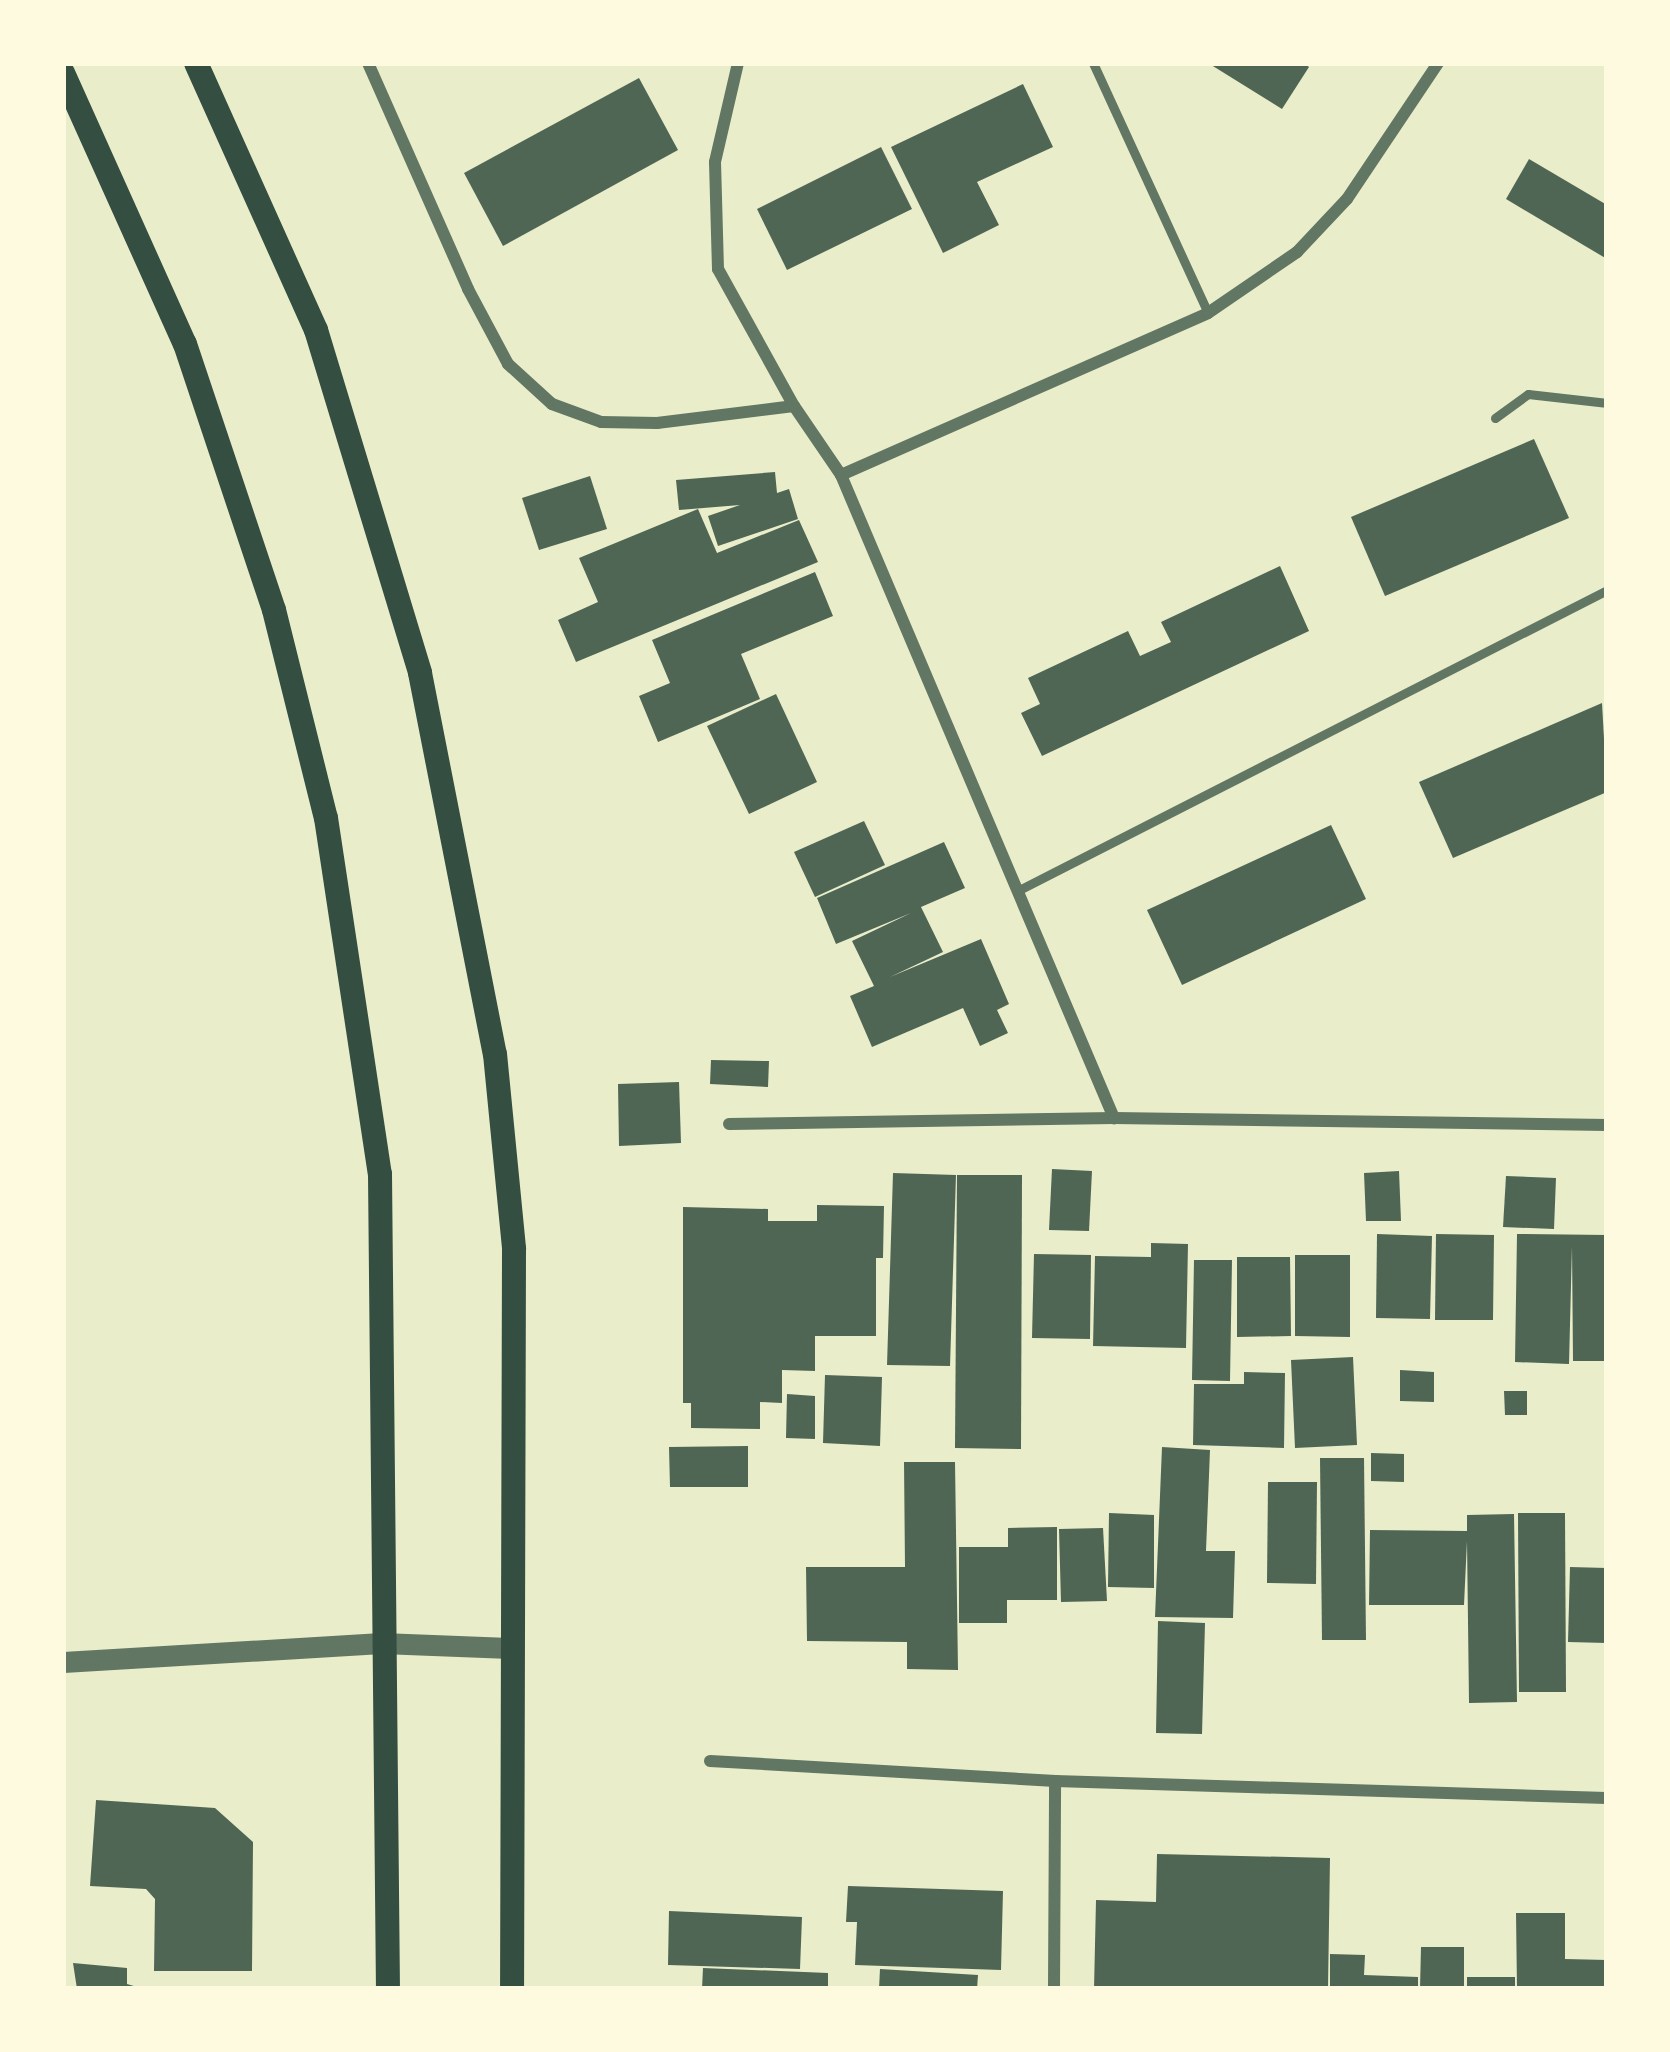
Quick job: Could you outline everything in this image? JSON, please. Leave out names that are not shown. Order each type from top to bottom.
[{"type":"main road","points":[[196,63],[316,330],[421,673],[495,1054],[514,1250],[512,1989]]},
{"type":"main road","points":[[63,73],[184,344],[274,610],[326,818],[380,1174],[381,1643],[388,1989]]},
{"type":"street","points":[[368,63],[468,289],[508,364],[552,404],[601,422],[657,423],[794,406]]},
{"type":"street","points":[[738,63],[715,162],[718,269],[794,406],[841,475],[1114,1118]]},
{"type":"street","points":[[841,475],[1208,313],[1297,252],[1347,199],[1438,63]]},
{"type":"street","points":[[729,1124],[1114,1118],[1607,1125]]},
{"type":"street","points":[[63,1663],[381,1643],[513,1648]]},
{"type":"street","points":[[710,1761],[1055,1781],[1607,1798]]},
{"type":"street","points":[[1054,1989],[1055,1781]]},
{"type":"lane","points":[[1093,63],[1208,313]]},
{"type":"lane","points":[[1495,418],[1528,394],[1607,403]]},
{"type":"lane","points":[[1018,891],[1607,590]]},
{"type":"building","points":[[1208,63],[1304,63],[1309,67],[1282,109]]},
{"type":"building","points":[[639,78],[678,150],[503,246],[464,173]]},
{"type":"building","points":[[1023,84],[1053,147],[977,182],[999,225],[943,253],[891,147]]},
{"type":"building","points":[[881,147],[912,209],[787,270],[757,209]]},
{"type":"building","points":[[1529,159],[1607,205],[1607,259],[1506,199]]},
{"type":"building","points":[[1534,439],[1569,518],[1385,596],[1351,517]]},
{"type":"building","points":[[775,472],[777,493],[789,489],[798,519],[718,546],[708,516],[740,505],[679,510],[676,480]]},
{"type":"building","points":[[590,476],[607,529],[539,550],[522,498]]},
{"type":"building","points":[[698,509],[717,553],[799,520],[818,562],[576,662],[558,620],[598,602],[579,558]]},
{"type":"building","points":[[1280,566],[1309,631],[1042,756],[1021,713],[1040,704],[1028,678],[1128,631],[1140,656],[1171,642],[1161,622]]},
{"type":"building","points":[[815,572],[833,616],[741,654],[760,699],[658,742],[639,696],[670,683],[652,640]]},
{"type":"building","points":[[776,694],[817,782],[749,814],[707,726]]},
{"type":"building","points":[[1602,703],[1607,792],[1453,858],[1419,782]]},
{"type":"building","points":[[864,821],[885,865],[815,897],[794,852]]},
{"type":"building","points":[[1331,825],[1366,899],[1182,985],[1147,910]]},
{"type":"building","points":[[944,842],[965,888],[921,907],[943,952],[890,977],[981,939],[1009,1004],[997,1010],[1008,1033],[980,1046],[963,1008],[872,1047],[850,996],[874,986],[852,941],[911,913],[836,944],[817,898]]},
{"type":"building","points":[[711,1060],[769,1061],[768,1087],[710,1084]]},
{"type":"building","points":[[679,1082],[681,1143],[619,1146],[618,1084]]},
{"type":"building","points":[[1052,1169],[1092,1171],[1089,1231],[1049,1230]]},
{"type":"building","points":[[1399,1171],[1401,1221],[1366,1221],[1364,1173]]},
{"type":"building","points":[[893,1173],[956,1175],[950,1366],[887,1365]]},
{"type":"building","points":[[957,1175],[1022,1175],[1021,1449],[955,1448]]},
{"type":"building","points":[[1506,1176],[1556,1178],[1554,1229],[1503,1227]]},
{"type":"building","points":[[817,1205],[884,1206],[883,1258],[876,1258],[876,1336],[815,1336],[815,1371],[782,1370],[782,1403],[760,1402],[760,1429],[691,1428],[691,1403],[683,1403],[683,1207],[768,1209],[768,1221],[817,1221]]},
{"type":"building","points":[[1377,1234],[1432,1236],[1430,1319],[1376,1318]]},
{"type":"building","points":[[1436,1234],[1494,1235],[1493,1320],[1435,1320]]},
{"type":"building","points":[[1517,1234],[1607,1235],[1607,1361],[1573,1361],[1572,1246],[1569,1364],[1515,1362]]},
{"type":"building","points":[[1151,1243],[1188,1244],[1186,1348],[1093,1346],[1095,1256],[1151,1257]]},
{"type":"building","points":[[1034,1254],[1091,1255],[1090,1339],[1032,1338]]},
{"type":"building","points":[[1295,1255],[1350,1255],[1350,1337],[1295,1336]]},
{"type":"building","points":[[1237,1257],[1290,1257],[1291,1336],[1237,1337]]},
{"type":"building","points":[[1194,1260],[1232,1260],[1230,1381],[1192,1380]]},
{"type":"building","points":[[1353,1357],[1357,1445],[1295,1448],[1291,1360]]},
{"type":"building","points":[[1400,1370],[1434,1372],[1434,1402],[1400,1401]]},
{"type":"building","points":[[1244,1372],[1285,1373],[1284,1448],[1193,1445],[1194,1384],[1244,1384]]},
{"type":"building","points":[[825,1375],[882,1377],[880,1446],[823,1443]]},
{"type":"building","points":[[1504,1391],[1527,1391],[1527,1415],[1505,1415]]},
{"type":"building","points":[[787,1394],[815,1396],[815,1439],[786,1438]]},
{"type":"building","points":[[748,1446],[748,1487],[670,1487],[669,1447]]},
{"type":"building","points":[[1162,1447],[1210,1450],[1206,1551],[1235,1551],[1233,1618],[1155,1617]]},
{"type":"building","points":[[1371,1453],[1404,1454],[1404,1482],[1371,1481]]},
{"type":"building","points":[[1320,1458],[1364,1458],[1366,1640],[1322,1640]]},
{"type":"building","points":[[904,1462],[955,1462],[958,1670],[907,1669],[907,1642],[807,1641],[806,1567],[905,1567]]},
{"type":"building","points":[[1268,1482],[1317,1482],[1316,1584],[1267,1583]]},
{"type":"building","points":[[1109,1513],[1154,1515],[1154,1588],[1108,1587]]},
{"type":"building","points":[[1518,1513],[1565,1513],[1566,1692],[1519,1692]]},
{"type":"building","points":[[1514,1514],[1517,1702],[1469,1703],[1467,1541],[1464,1605],[1369,1605],[1370,1530],[1467,1531],[1467,1515]]},
{"type":"building","points":[[1057,1527],[1057,1600],[1007,1600],[1007,1623],[959,1623],[959,1547],[1008,1547],[1008,1528]]},
{"type":"building","points":[[1103,1528],[1107,1601],[1061,1602],[1059,1529]]},
{"type":"building","points":[[1570,1567],[1607,1568],[1607,1643],[1568,1642]]},
{"type":"building","points":[[1158,1621],[1205,1623],[1202,1734],[1156,1733]]},
{"type":"building","points":[[96,1800],[215,1808],[253,1842],[252,1971],[154,1971],[155,1899],[146,1889],[90,1886]]},
{"type":"building","points":[[1157,1854],[1330,1858],[1328,1989],[1094,1989],[1096,1900],[1156,1902]]},
{"type":"building","points":[[848,1886],[1003,1891],[1001,1970],[855,1965],[857,1922],[846,1922]]},
{"type":"building","points":[[669,1911],[802,1917],[800,1969],[668,1965]]},
{"type":"building","points":[[1516,1913],[1565,1913],[1565,1959],[1607,1960],[1607,1989],[1517,1989]]},
{"type":"building","points":[[1421,1947],[1464,1947],[1464,1989],[1420,1989]]},
{"type":"building","points":[[1330,1954],[1365,1955],[1364,1975],[1418,1977],[1418,1989],[1330,1989]]},
{"type":"building","points":[[73,1963],[127,1968],[127,1984],[144,1989],[77,1989]]},
{"type":"building","points":[[703,1968],[828,1973],[828,1989],[702,1989]]},
{"type":"building","points":[[880,1969],[978,1975],[977,1989],[879,1989]]},
{"type":"building","points":[[1467,1977],[1515,1977],[1515,1989],[1467,1989]]}]
